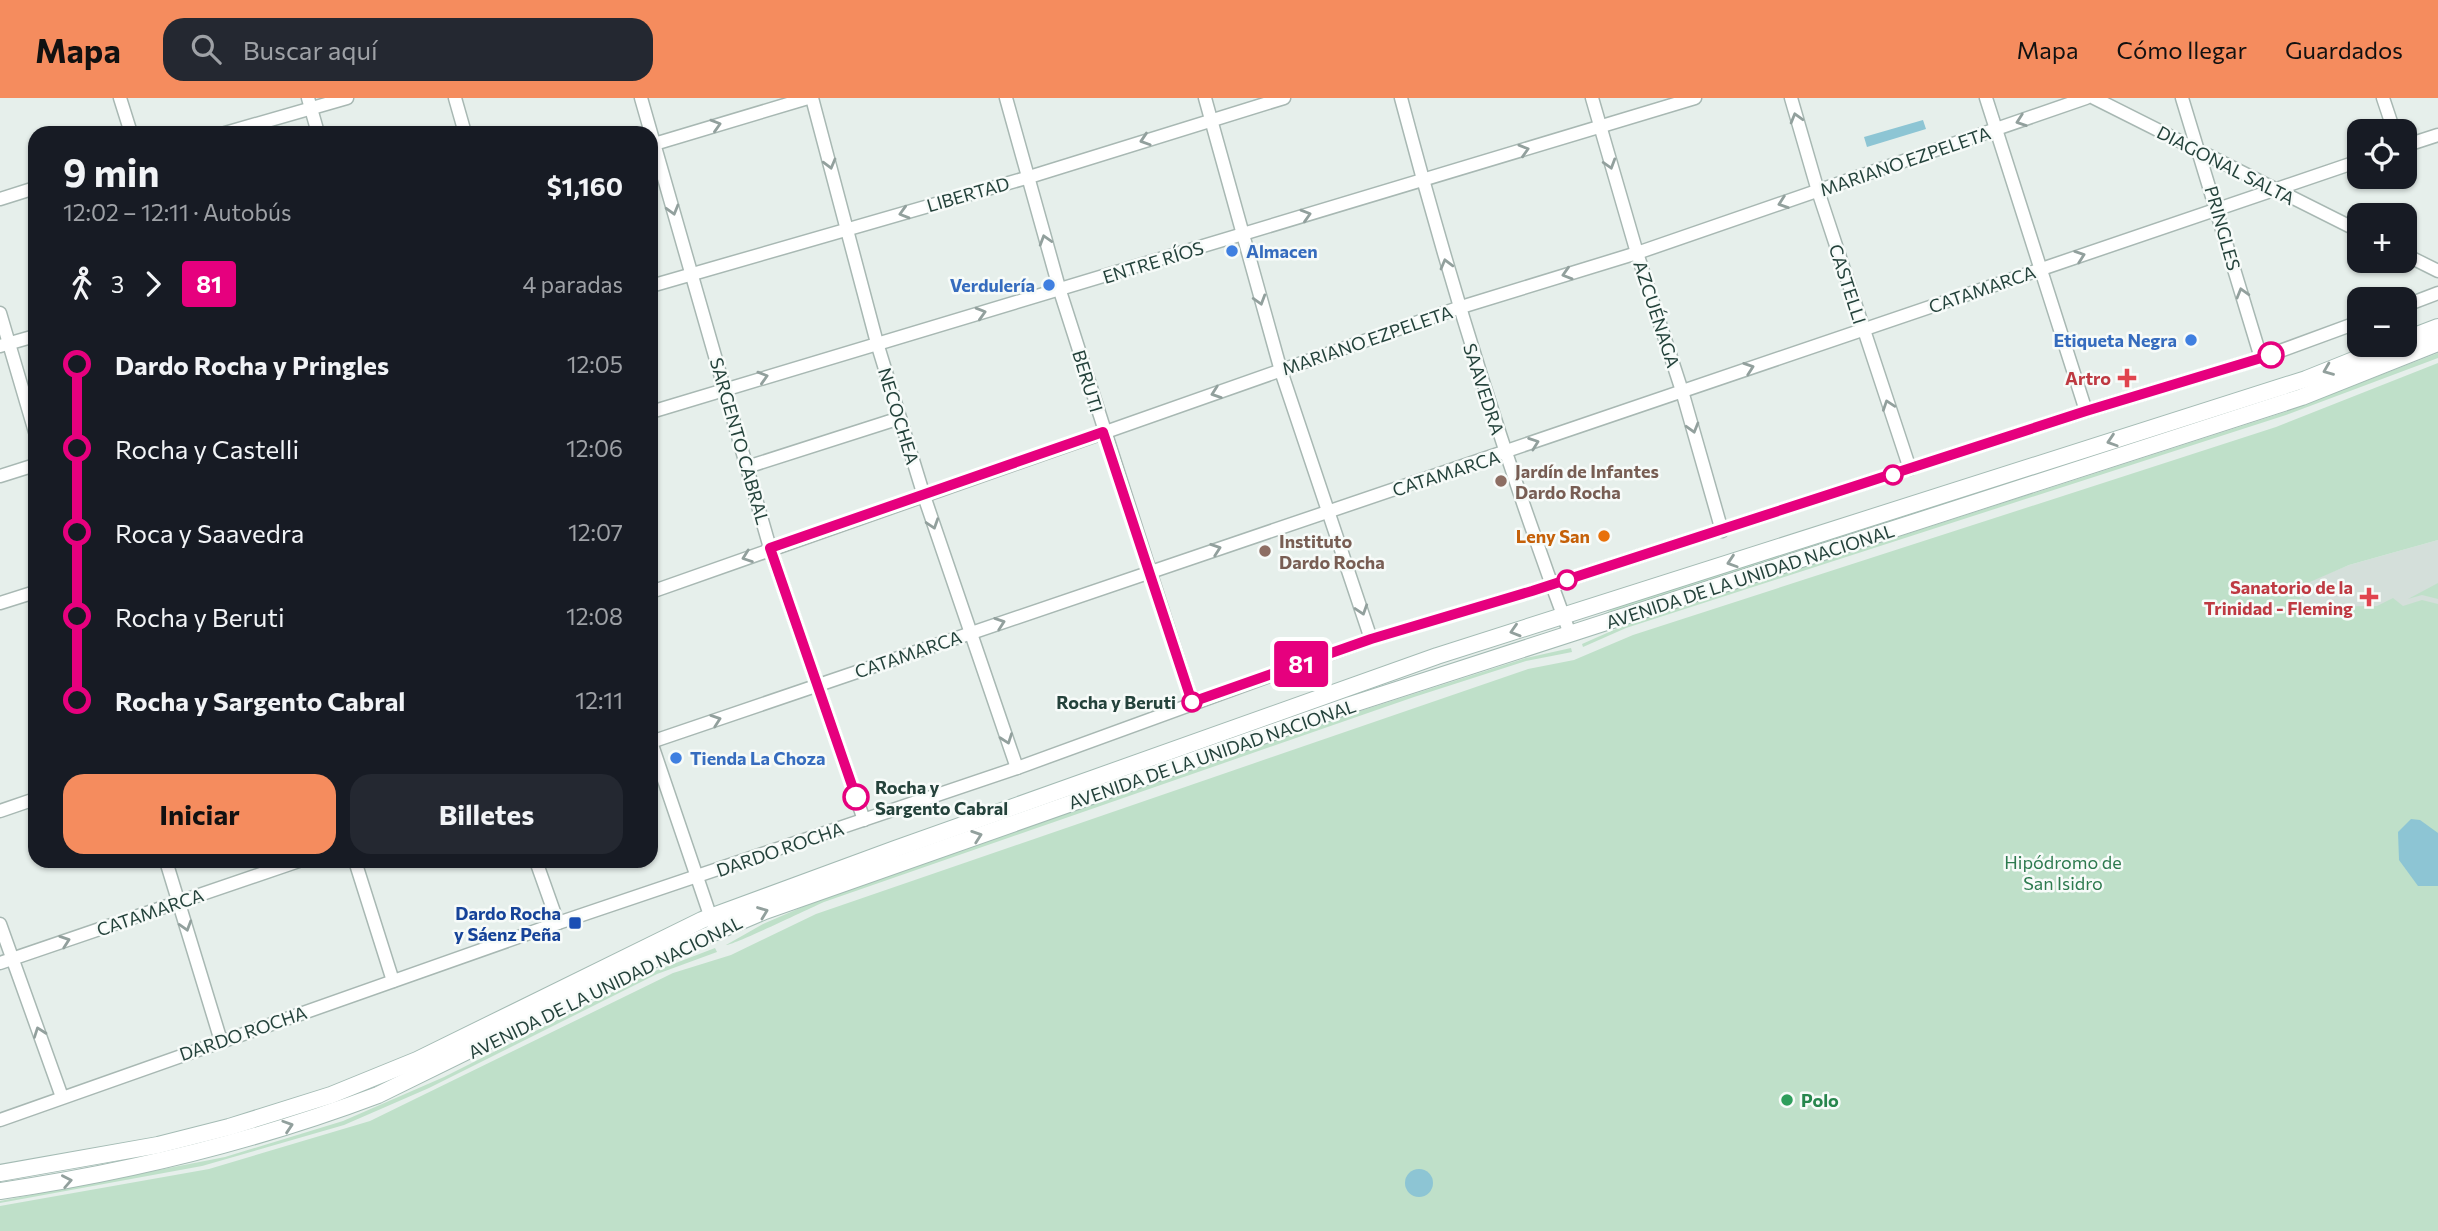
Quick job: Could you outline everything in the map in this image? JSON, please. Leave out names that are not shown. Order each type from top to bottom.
[{"type":"main road","points":[[2417,335],[2438,327]]},
{"type":"main road","name":"AVENIDA DE LA UNIDAD NACIONAL","points":[[0,1191],[54,1183],[203,1152],[332,1112],[378,1095],[476,1050],[713,924],[900,862],[1350,705],[2302,397],[2438,343]]},
{"type":"main road","name":"AVENIDA DE LA UNIDAD NACIONAL","points":[[0,1173],[114,1154],[199,1135],[344,1090],[713,924],[1437,656],[2306,379],[2361,357]]},
{"type":"street","points":[[120,98],[129,126]]},
{"type":"street","points":[[245,126],[309,103],[347,98]]},
{"type":"street","points":[[455,98],[463,126]]},
{"type":"street","name":"SARGENTO CABRAL","points":[[641,98],[648,126]]},
{"type":"street","points":[[658,144],[810,98]]},
{"type":"street","name":"NECOCHEA","points":[[810,98],[877,343],[924,496],[1017,768]]},
{"type":"street","name":"BERUTI","points":[[1006,98],[1026,178],[1103,432],[1192,702]]},
{"type":"street","points":[[1205,98],[1281,371],[1330,510],[1371,639]]},
{"type":"street","name":"LIBERTAD","points":[[658,284],[1026,178],[1284,98]]},
{"type":"street","name":"SAAVEDRA","points":[[1401,98],[1458,308],[1505,454],[1570,634]]},
{"type":"street","name":"AZCUÉNAGA","points":[[1592,98],[1722,530]]},
{"type":"street","name":"ENTRE RÍOS","points":[[658,410],[1695,98]]},
{"type":"street","name":"CASTELLI","points":[[1791,98],[1818,191],[1910,469]]},
{"type":"street","points":[[1986,98],[2086,411]]},
{"type":"street","name":"MARIANO EZPELETA","points":[[658,589],[1458,308],[1637,253],[2086,98]]},
{"type":"street","name":"DIAGONAL SALTA","points":[[2094,98],[2347,225]]},
{"type":"street","name":"PRINGLES","points":[[2182,98],[2218,209],[2261,358]]},
{"type":"street","points":[[2383,98],[2390,119]]},
{"type":"street","points":[[309,103],[316,126]]},
{"type":"street","points":[[2417,142],[2438,135]]},
{"type":"street","name":"SARGENTO CABRAL","points":[[658,162],[770,548],[864,820]]},
{"type":"street","name":"CATAMARCA","points":[[658,740],[1330,510],[1505,454],[1682,391],[2347,165]]},
{"type":"street","points":[[0,199],[28,190]]},
{"type":"street","points":[[2417,260],[2438,271]]},
{"type":"street","points":[[2417,301],[2438,293]]},
{"type":"street","points":[[0,313],[4,345],[28,412]]},
{"type":"street","name":"DARDO ROCHA","points":[[0,1120],[558,923],[1017,768],[1371,639],[1552,585],[2086,411],[2261,358],[2347,326]]},
{"type":"street","points":[[4,345],[28,338]]},
{"type":"street","points":[[747,467],[900,418]]},
{"type":"street","points":[[0,476],[28,467]]},
{"type":"street","points":[[0,603],[28,594]]},
{"type":"street","points":[[658,761],[700,877],[713,924]]},
{"type":"street","points":[[0,811],[28,801]]},
{"type":"street","points":[[168,868],[222,1041]]},
{"type":"street","name":"CATAMARCA","points":[[6,961],[278,868]]},
{"type":"street","points":[[357,868],[393,981]]},
{"type":"street","points":[[539,868],[558,923]]},
{"type":"street","points":[[0,923],[6,961],[62,1097]]},
{"type":"shaded area","name":"Sanatorio de la Trinidad - Fleming","points":[[2438,540],[2438,658],[2303,607],[2295,587],[2349,565]]},
{"type":"green space","points":[[2438,338],[2417,346],[2417,342]]},
{"type":"green space","points":[[2438,353],[2438,358],[2286,415],[1626,628],[1583,647],[1582,644],[1625,625],[2285,412]]},
{"type":"green space","points":[[2371,357],[2389,357],[2315,386],[1598,617],[1624,603],[2283,391]]},
{"type":"green space","name":"Hipódromo de San Isidro","points":[[2438,363],[2438,540],[2349,565],[2296,588],[2304,607],[2377,606],[2393,598],[2403,606],[2422,600],[2438,604],[2438,1231],[0,1231],[0,1206],[209,1169],[370,1121],[673,973],[731,955],[816,914],[1528,669],[1574,660],[1633,635],[2276,427]]},
{"type":"green space","points":[[2438,583],[2438,599],[2422,595],[2408,599]]},
{"type":"green space","points":[[1571,648],[1572,652],[1526,661],[1414,697],[824,902],[726,945],[763,924],[823,898],[1348,715],[1526,658]]},
{"type":"green space","points":[[715,948],[717,952],[657,974],[429,1088],[344,1125],[202,1166],[0,1203],[225,1157],[343,1121],[444,1077],[655,971]]},
{"type":"water","points":[[1923,120],[1926,129],[1867,147],[1864,137]]},
{"type":"water","points":[[2411,819],[2420,820],[2438,833],[2438,886],[2418,886],[2399,860],[2398,832]]},
{"type":"water","points":[[1419,1169],[1429,1173],[1433,1183],[1429,1193],[1419,1197],[1409,1193],[1405,1183],[1409,1173]]},
{"type":"bus line","name":"81","points":[[856,797],[770,548],[1103,432],[1192,702],[1371,639],[1532,591],[2086,411],[2271,355]]},
{"type":"place","name":"Almacen","points":[[1232,251]]},
{"type":"place","name":"Verdulería","points":[[1049,285]]},
{"type":"place","name":"Etiqueta Negra","points":[[2191,340]]},
{"type":"place","name":"Artro","points":[[2127,378]]},
{"type":"place","name":"Jardín de Infantes Dardo Rocha","points":[[1501,481]]},
{"type":"place","name":"Leny San","points":[[1604,536]]},
{"type":"place","name":"Instituto Dardo Rocha","points":[[1265,551]]},
{"type":"place","name":"Sanatorio de la Trinidad - Fleming","points":[[2369,597]]},
{"type":"place","name":"Rocha y Beruti","points":[[1192,702]]},
{"type":"place","name":"Tienda La Choza","points":[[676,758]]},
{"type":"place","name":"Rocha y Sargento Cabral","points":[[856,797]]},
{"type":"place","name":"Dardo Rocha y Sáenz Peña","points":[[575,923]]},
{"type":"place","name":"Polo","points":[[1787,1100]]}]
